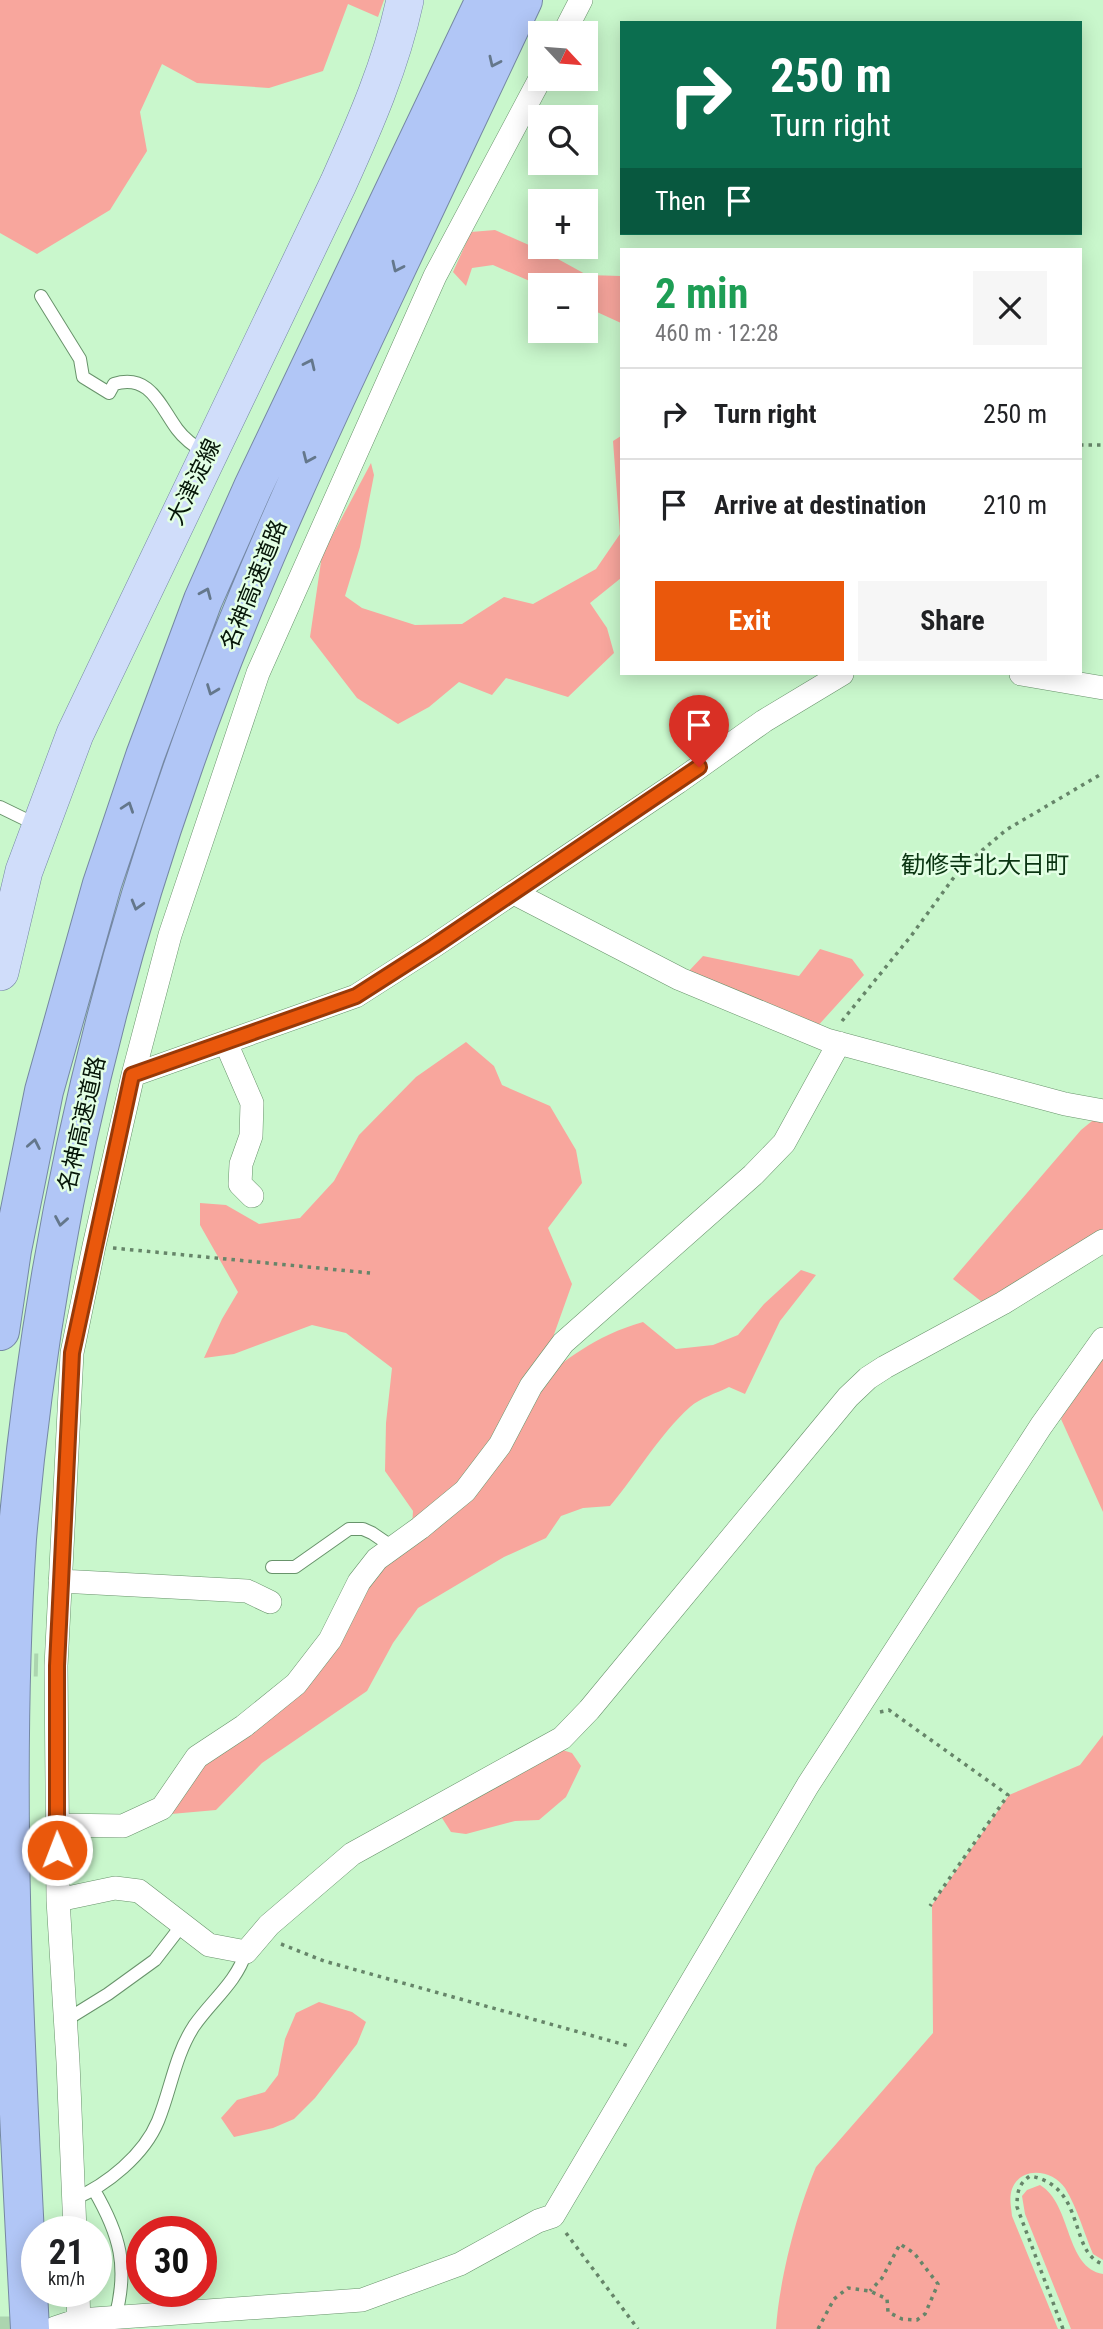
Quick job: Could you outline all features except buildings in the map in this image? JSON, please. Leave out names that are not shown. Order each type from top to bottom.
[{"type":"highway","name":"名神高速道路","points":[[0,1331],[12,1250],[44,1091],[102,884],[150,743],[203,600],[253,487],[485,0]]},
{"type":"highway","name":"名神高速道路","points":[[30,2329],[12,1998],[7,1797],[12,1615],[31,1412],[68,1184],[110,1003],[141,893],[183,765],[242,612],[337,396],[523,0]]},
{"type":"main road","name":"大津淀線","points":[[0,972],[24,871],[75,734],[338,184],[374,103],[399,28],[405,0]]},
{"type":"street","points":[[570,21],[581,0]]},
{"type":"street","points":[[79,2216],[84,2195],[66,2020],[47,1665],[61,1581],[72,1353],[94,1246],[132,1075],[170,935],[258,673],[436,276],[534,91]]},
{"type":"street","points":[[132,1075],[356,996],[514,893],[764,721],[840,675]]},
{"type":"street","points":[[1027,675],[1103,688]]},
{"type":"street","points":[[514,893],[680,979],[833,1042],[1065,1104],[1103,1111]]},
{"type":"street","points":[[57,1825],[123,1826],[162,1808],[197,1757],[244,1726],[296,1684],[330,1640],[359,1582],[377,1559],[465,1490],[500,1445],[531,1386],[563,1343],[753,1175],[784,1143],[833,1042]]},
{"type":"street","points":[[226,1043],[252,1103],[251,1136],[241,1164],[240,1184],[252,1196]]},
{"type":"street","points":[[58,1900],[115,1888],[139,1891],[209,1944],[253,1944],[269,1925],[352,1853],[562,1738],[589,1710],[848,1397],[868,1378],[1003,1303],[1103,1241]]},
{"type":"street","points":[[55,2328],[115,2318],[174,2322],[362,2300],[460,2264],[538,2221],[553,2216],[802,1796],[1041,1426],[1103,1339]]},
{"type":"street","points":[[61,1581],[247,1591],[270,1602]]},
{"type":"lane","points":[[41,296],[80,359],[83,377],[109,393],[114,384],[124,382],[151,391],[177,429],[190,443],[207,454]]},
{"type":"lane","points":[[0,807],[40,827]]},
{"type":"lane","points":[[272,1567],[295,1567],[349,1529],[363,1529],[394,1548]]},
{"type":"lane","points":[[66,2020],[155,1960],[182,1925]]},
{"type":"lane","points":[[115,2318],[123,2281],[112,2225],[84,2195],[129,2161],[158,2122],[181,2051],[195,2025],[231,1983],[253,1944]]},
{"type":"path","points":[[1082,445],[1103,445]]},
{"type":"path","points":[[833,1042],[960,869],[1006,830],[1103,773]]},
{"type":"path","points":[[94,1246],[370,1273]]},
{"type":"path","points":[[851,1719],[889,1710],[1008,1796],[930,1906]]},
{"type":"path","points":[[253,1944],[324,1961],[650,2052]]},
{"type":"path","points":[[1063,2329],[1017,2207],[1021,2182],[1030,2176],[1057,2186],[1066,2199],[1090,2256],[1103,2264]]},
{"type":"path","points":[[553,2216],[638,2329]]},
{"type":"path","points":[[818,2329],[834,2299],[848,2288],[870,2291],[887,2299],[888,2312],[902,2319],[917,2320],[925,2314],[939,2284],[914,2253],[900,2244],[881,2278],[870,2291]]},
{"type":"shaded area","points":[[0,0],[384,0],[378,17],[348,4],[323,71],[269,88],[197,83],[162,64],[140,112],[147,151],[110,210],[37,254],[0,233]]},
{"type":"shaded area","points":[[495,230],[528,245],[528,259],[558,259],[583,273],[528,273],[528,280],[493,265],[472,268],[466,286],[453,272],[471,232]]},
{"type":"shaded area","points":[[598,275],[620,276],[620,323],[598,312]]},
{"type":"shaded area","points":[[620,437],[620,534],[613,441]]},
{"type":"shaded area","points":[[371,463],[374,475],[360,547],[345,596],[362,608],[415,625],[462,624],[504,597],[533,604],[596,569],[620,534],[620,579],[590,603],[607,628],[614,653],[568,697],[506,678],[492,695],[459,682],[429,707],[398,724],[357,698],[310,637],[322,555]]},
{"type":"shaded area","points":[[820,949],[852,959],[864,975],[815,1029],[687,973],[703,956],[799,976]]},
{"type":"shaded area","points":[[466,1042],[494,1066],[502,1085],[550,1106],[576,1150],[582,1183],[548,1228],[572,1284],[552,1340],[528,1390],[595,1341],[643,1322],[676,1349],[713,1345],[738,1335],[764,1304],[801,1270],[816,1275],[780,1321],[745,1394],[729,1387],[690,1407],[658,1442],[610,1506],[583,1508],[561,1516],[546,1538],[504,1557],[418,1608],[393,1643],[367,1691],[262,1763],[216,1810],[171,1814],[198,1767],[291,1696],[361,1565],[411,1543],[413,1511],[385,1471],[386,1423],[392,1368],[346,1333],[312,1325],[234,1354],[204,1358],[238,1292],[200,1225],[200,1203],[226,1205],[259,1224],[300,1218],[334,1181],[359,1135],[416,1077]]},
{"type":"shaded area","points":[[1097,1117],[1103,1118],[1103,1229],[982,1302],[953,1279],[1081,1130]]},
{"type":"shaded area","points":[[1103,1344],[1103,1512],[1061,1419]]},
{"type":"shaded area","points":[[1103,1735],[1103,2260],[1093,2254],[1077,2212],[1060,2182],[1045,2174],[1030,2173],[1016,2181],[1012,2189],[1012,2216],[1058,2329],[776,2329],[790,2246],[816,2167],[933,2033],[932,1905],[1009,1795],[1080,1765]]},
{"type":"shaded area","points":[[559,1749],[572,1753],[581,1766],[566,1797],[539,1820],[515,1821],[466,1834],[451,1832],[442,1818],[458,1797]]},
{"type":"shaded area","points":[[319,2002],[352,2012],[366,2022],[357,2044],[315,2098],[294,2119],[273,2128],[234,2137],[221,2118],[237,2100],[265,2092],[278,2075],[285,2039],[296,2013]]},
{"type":"shaded area","points":[[1040,2185],[1058,2206],[1082,2260],[1091,2269],[1103,2274],[1103,2329],[1071,2329],[1025,2214],[1022,2196],[1027,2190]]},
{"type":"tunnel","points":[[0,1664],[38,1665]]},
{"type":"tunnel","points":[[0,2328],[42,2328]]},
{"type":"district","name":"勧修寺北大日町","points":[[985,865]]},
{"type":"route","points":[[57,1850],[57,1666],[72,1353],[132,1075],[356,996],[699,767]]}]
